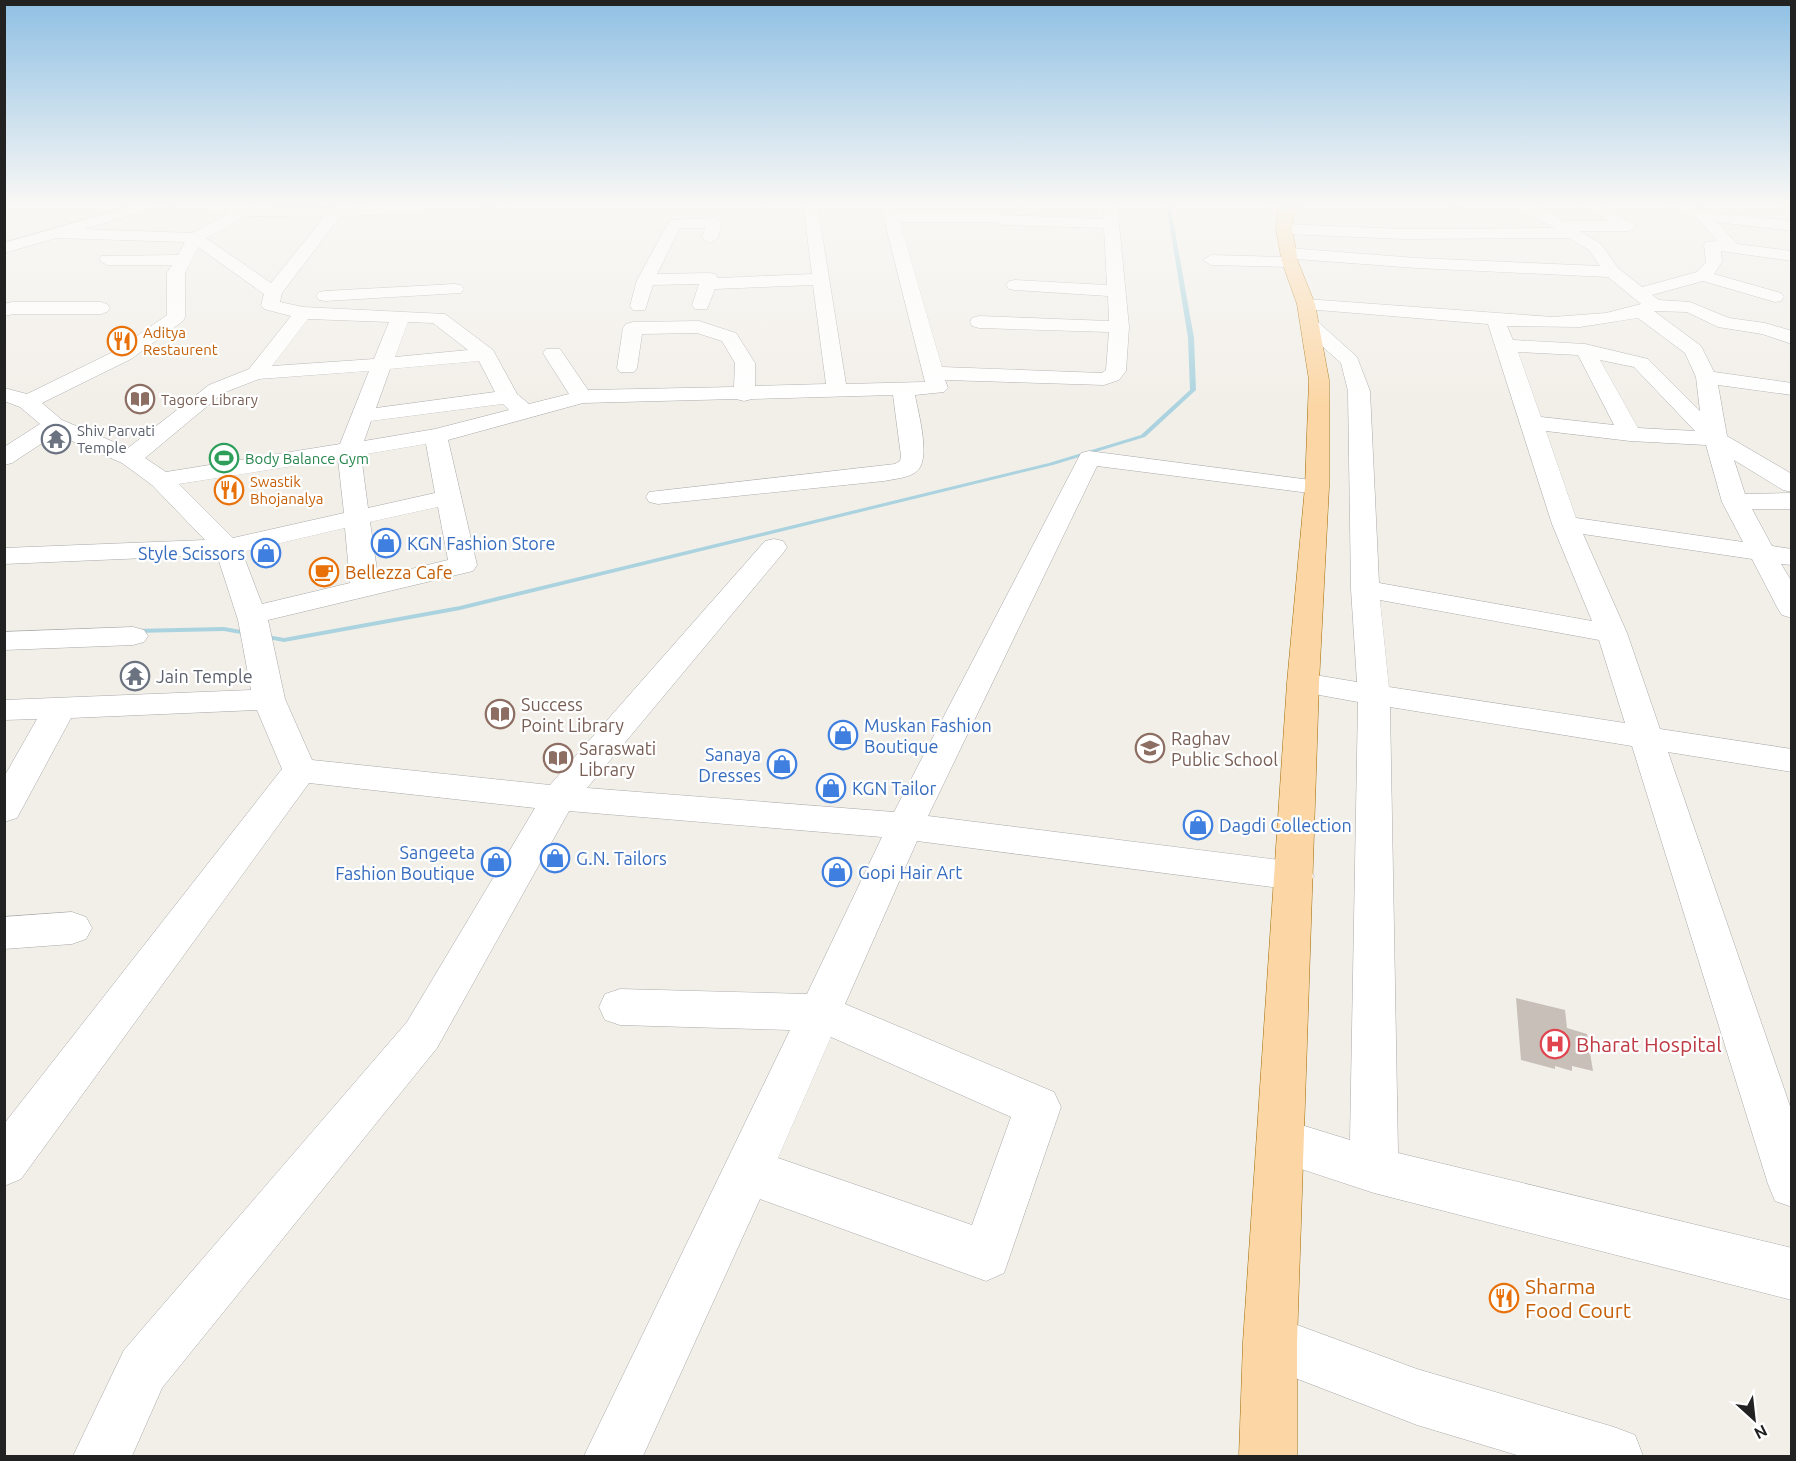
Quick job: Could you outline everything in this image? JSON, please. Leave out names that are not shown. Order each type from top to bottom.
[{"type":"main road","points":[[1268,1456],[1270,1342],[1282,1142],[1303,683],[1317,487],[1319,380],[1308,314],[1297,271]]},
{"type":"street","points":[[16,398],[116,359],[153,337],[176,317],[177,271]]},
{"type":"street","points":[[243,271],[273,292]]},
{"type":"street","points":[[289,271],[273,292],[270,304],[305,313],[438,318],[486,354],[508,397],[525,412]]},
{"type":"street","points":[[627,368],[633,328],[650,271]]},
{"type":"street","points":[[699,327],[701,305],[709,271]]},
{"type":"street","points":[[819,271],[837,391]]},
{"type":"street","points":[[161,480],[436,436],[582,397],[937,388],[907,271]]},
{"type":"street","points":[[933,374],[1104,379],[1112,376],[1116,371],[1119,327],[1115,271]]},
{"type":"street","points":[[1594,271],[1612,272],[1694,350],[1706,377],[1716,439],[1735,502],[1791,609]]},
{"type":"street","points":[[1501,332],[1582,322],[1644,303],[1705,271]]},
{"type":"street","points":[[1714,271],[1776,297]]},
{"type":"street","points":[[646,280],[820,279]]},
{"type":"street","points":[[1015,285],[1116,291]]},
{"type":"street","points":[[255,373],[317,299],[328,295],[455,290]]},
{"type":"street","points":[[1644,303],[1690,307],[1725,323],[1765,329],[1791,338]]},
{"type":"street","points":[[680,306],[701,305]]},
{"type":"street","points":[[639,306],[660,306]]},
{"type":"street","points":[[4,311],[12,308],[101,308]]},
{"type":"street","points":[[1308,314],[1501,332],[1641,363],[1716,439],[1791,485]]},
{"type":"street","points":[[1308,314],[1350,361],[1359,390],[1365,589],[1374,695],[1374,1170]]},
{"type":"street","points":[[365,588],[349,450],[400,318]]},
{"type":"street","points":[[4,322],[76,326]]},
{"type":"street","points":[[979,322],[1119,327]]},
{"type":"street","points":[[633,328],[699,327],[729,337],[746,363],[744,394]]},
{"type":"street","points":[[1501,332],[1565,524],[1612,633],[1791,1184]]},
{"type":"street","points":[[1585,350],[1630,434]]},
{"type":"street","points":[[553,353],[582,397]]},
{"type":"street","points":[[130,458],[216,389],[255,373],[486,354]]},
{"type":"street","points":[[1706,377],[1791,388]]},
{"type":"street","points":[[658,497],[884,474],[908,468],[913,462],[913,456],[903,389]]},
{"type":"street","points":[[362,416],[508,397]]},
{"type":"street","points":[[16,398],[54,425],[130,458],[161,480],[227,547],[255,627],[269,699],[300,770]]},
{"type":"street","points":[[1532,423],[1630,434],[1716,439]]},
{"type":"street","points":[[4,458],[54,425]]},
{"type":"street","points":[[255,627],[365,588],[463,565],[436,436]]},
{"type":"street","points":[[612,1456],[748,1171],[905,826],[1089,458],[1317,487]]},
{"type":"street","points":[[4,556],[227,547],[449,496]]},
{"type":"street","points":[[1735,502],[1791,501]]},
{"type":"street","points":[[1565,524],[1791,557]]},
{"type":"street","points":[[102,1456],[143,1369],[422,1035],[559,798],[774,547]]},
{"type":"street","points":[[1365,589],[1612,633]]},
{"type":"street","points":[[4,641],[133,636]]},
{"type":"street","points":[[1303,683],[1791,761]]},
{"type":"street","points":[[4,710],[269,699]]},
{"type":"street","points":[[4,809],[59,709]]},
{"type":"street","points":[[300,770],[559,798],[905,826],[1295,876]]},
{"type":"street","points":[[4,1163],[300,770]]},
{"type":"street","points":[[4,933],[72,928]]},
{"type":"street","points":[[620,1007],[821,1013],[1038,1107],[986,1256],[748,1171]]},
{"type":"street","points":[[1282,1142],[1374,1170],[1791,1274]]},
{"type":"street","points":[[1270,1342],[1417,1397],[1614,1456]]},
{"type":"building","points":[[1516,998],[1565,1010],[1567,1028],[1587,1034],[1593,1071],[1572,1066],[1572,1071],[1555,1066],[1555,1069],[1521,1060]]},
{"type":"waterway","points":[[134,631],[224,629],[284,640],[460,608],[1051,464],[1143,436],[1193,390],[1191,338],[1180,271]]},
{"type":"place","name":"Aditya Restaurent","points":[[122,341]]},
{"type":"place","name":"Tagore Library","points":[[140,399]]},
{"type":"place","name":"Shiv Parvati Temple","points":[[56,439]]},
{"type":"place","name":"Body Balance Gym","points":[[224,458]]},
{"type":"place","name":"Swastik Bhojanalya","points":[[229,490]]},
{"type":"place","name":"KGN Fashion Store","points":[[386,543]]},
{"type":"place","name":"Style Scissors","points":[[266,553]]},
{"type":"place","name":"Bellezza Cafe","points":[[324,572]]},
{"type":"place","name":"Jain Temple","points":[[135,676]]},
{"type":"place","name":"Success Point Library","points":[[500,714]]},
{"type":"place","name":"Muskan Fashion Boutique","points":[[843,735]]},
{"type":"place","name":"Raghav Public School","points":[[1150,748]]},
{"type":"place","name":"Saraswati Library","points":[[558,758]]},
{"type":"place","name":"Sanaya Dresses","points":[[782,764]]},
{"type":"place","name":"KGN Tailor","points":[[831,788]]},
{"type":"place","name":"Dagdi Collection","points":[[1198,825]]},
{"type":"place","name":"G.N. Tailors","points":[[555,858]]},
{"type":"place","name":"Sangeeta Fashion Boutique","points":[[496,862]]},
{"type":"place","name":"Gopi Hair Art","points":[[837,872]]},
{"type":"place","name":"Bharat Hospital","points":[[1555,1044]]},
{"type":"place","name":"Sharma Food Court","points":[[1504,1298]]}]
